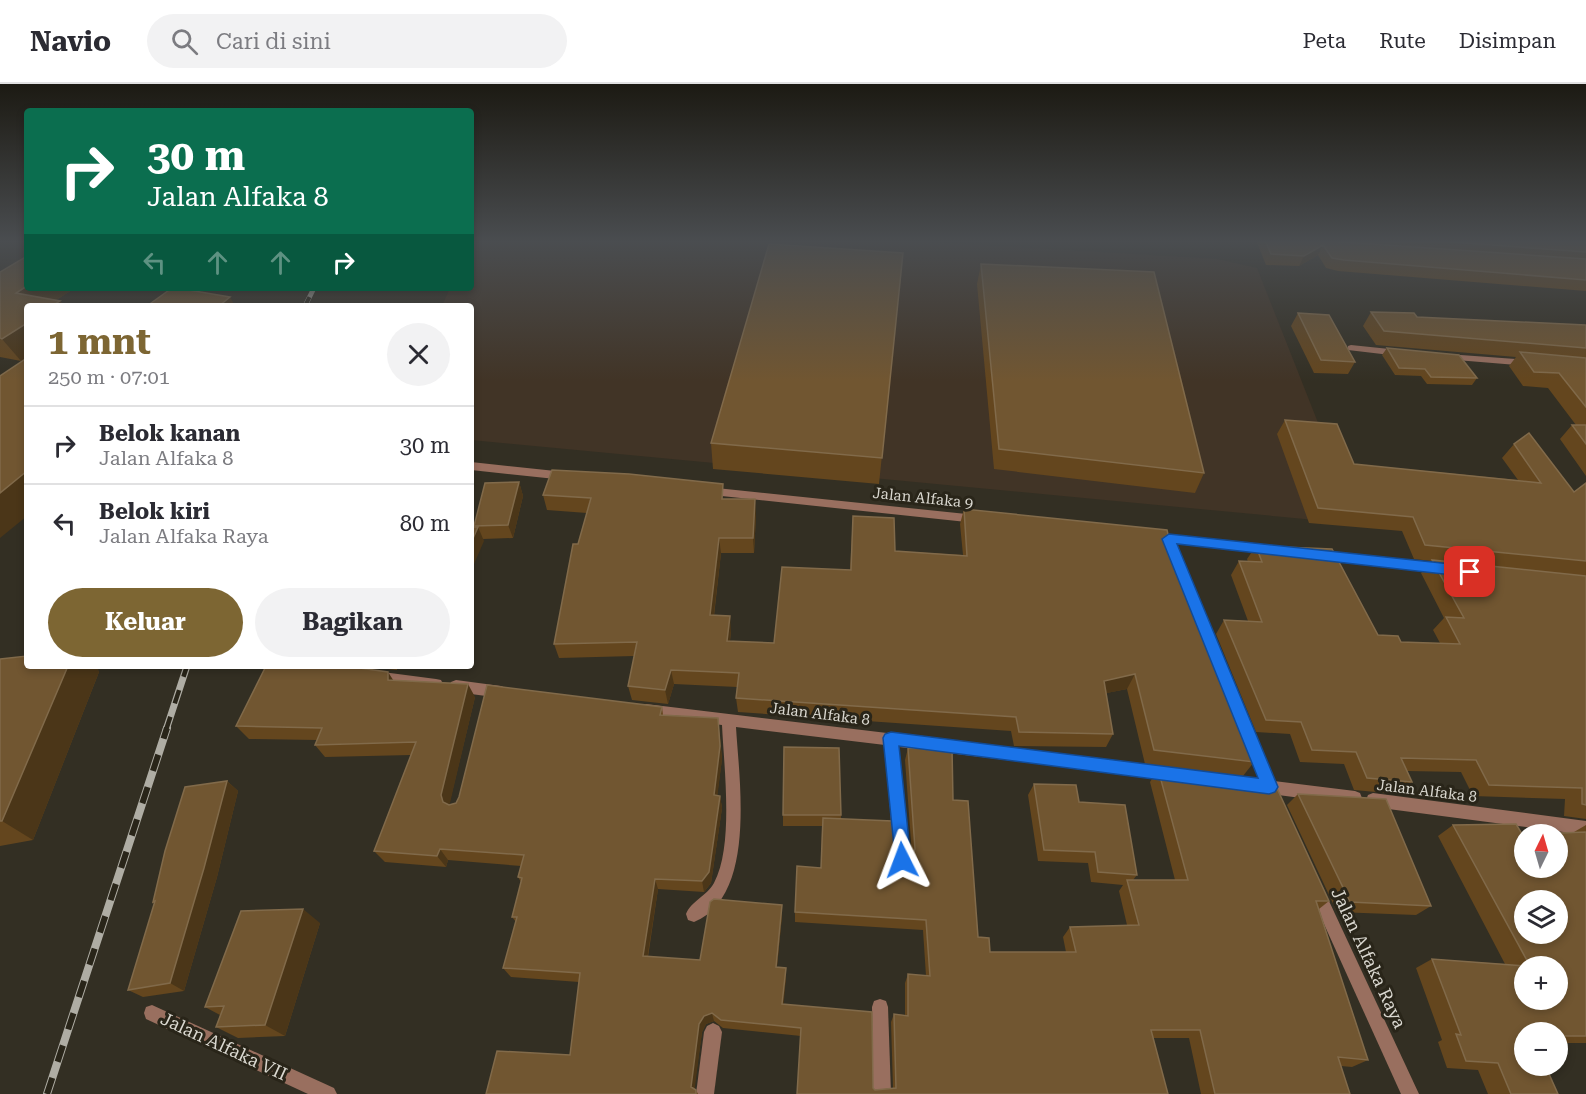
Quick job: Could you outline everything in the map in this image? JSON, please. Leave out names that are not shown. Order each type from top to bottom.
[{"type":"street","points":[[1351,348],[1409,353]]},
{"type":"street","points":[[1433,355],[1539,364]]},
{"type":"street","points":[[474,466],[577,477]]},
{"type":"street","name":"Jalan Alfaka 9","points":[[694,489],[990,520]]},
{"type":"street","points":[[1145,536],[1276,550]]},
{"type":"street","points":[[1169,539],[1212,647]]},
{"type":"street","points":[[1312,554],[1455,570]]},
{"type":"street","points":[[355,673],[485,696],[521,695]]},
{"type":"street","points":[[1234,701],[1279,808]]},
{"type":"street","name":"Jalan Alfaka 8","points":[[637,709],[891,738],[1186,776]]},
{"type":"street","points":[[694,914],[708,903],[720,887],[726,868],[731,835],[729,720]]},
{"type":"street","points":[[891,738],[902,860]]},
{"type":"street","name":"Jalan Alfaka 8","points":[[1246,784],[1586,828]]},
{"type":"street","name":"Jalan Alfaka Raya","points":[[1313,882],[1410,1094]]},
{"type":"street","points":[[880,1007],[882,1094]]},
{"type":"street","name":"Jalan Alfaka VII","points":[[152,1013],[328,1094]]},
{"type":"street","points":[[705,1094],[713,1032]]},
{"type":"shaded area","points":[[474,287],[1265,287],[1358,524],[474,440],[474,303],[443,303],[449,291],[474,291]]},
{"type":"building","points":[[0,287],[24,287],[16,293],[60,301],[57,303],[24,303],[24,325],[2,339],[0,338]]},
{"type":"building","points":[[756,287],[900,287],[882,458],[711,443]]},
{"type":"building","points":[[983,287],[1158,287],[1204,473],[999,449]]},
{"type":"building","points":[[168,291],[195,291],[230,297],[223,303],[151,303]]},
{"type":"building","points":[[1371,312],[1414,313],[1417,317],[1586,325],[1586,348],[1384,331]]},
{"type":"building","points":[[1298,313],[1329,315],[1355,362],[1321,360]]},
{"type":"building","points":[[1387,348],[1459,355],[1477,378],[1431,377],[1425,369],[1399,368]]},
{"type":"building","points":[[1520,352],[1586,358],[1586,407],[1559,373],[1534,372]]},
{"type":"building","points":[[24,360],[24,473],[0,493],[0,376]]},
{"type":"building","points":[[1285,420],[1337,424],[1354,464],[1541,483],[1514,444],[1529,433],[1574,492],[1586,483],[1586,561],[1425,545],[1413,517],[1318,508]]},
{"type":"building","points":[[1572,425],[1586,425],[1586,444]]},
{"type":"building","points":[[552,470],[629,474],[723,484],[722,499],[755,499],[753,538],[719,538],[710,615],[730,616],[727,641],[774,643],[782,567],[851,570],[853,516],[894,518],[895,551],[967,556],[964,509],[1167,530],[1178,578],[1189,578],[1200,618],[1207,618],[1248,718],[1243,717],[1254,762],[1154,750],[1135,674],[1104,681],[1113,734],[1019,732],[1016,717],[736,698],[739,673],[671,670],[665,690],[628,686],[637,642],[554,644],[573,544],[578,544],[591,498],[543,495]]},
{"type":"building","points":[[519,482],[508,525],[474,526],[485,483]]},
{"type":"building","points":[[1256,546],[1332,549],[1378,635],[1398,636],[1401,642],[1460,644],[1446,617],[1464,618],[1432,560],[1586,576],[1586,805],[1582,804],[1582,788],[1489,785],[1476,760],[1401,758],[1412,782],[1367,778],[1356,752],[1312,750],[1301,722],[1266,720],[1224,620],[1262,622],[1239,561],[1262,562]]},
{"type":"building","points":[[24,656],[24,669],[67,669],[2,821],[0,821],[0,659]]},
{"type":"building","points":[[264,669],[366,669],[388,672],[388,680],[468,684],[441,795],[443,802],[449,805],[456,803],[459,797],[487,685],[662,707],[660,715],[718,718],[720,746],[714,795],[720,796],[709,872],[702,881],[655,879],[643,956],[700,960],[710,902],[714,899],[782,905],[776,967],[786,968],[782,1004],[872,1012],[873,1088],[875,1090],[896,1088],[894,1014],[908,1016],[908,974],[930,976],[926,920],[795,912],[797,866],[821,868],[823,818],[892,821],[895,850],[904,858],[912,855],[915,849],[908,748],[952,748],[953,800],[968,801],[978,937],[989,938],[990,952],[1076,952],[1070,927],[1139,925],[1127,880],[1188,880],[1158,769],[1275,784],[1329,901],[1316,901],[1368,1060],[1338,1057],[1350,1094],[1215,1094],[1200,1030],[1151,1030],[1168,1094],[797,1094],[801,1028],[721,1020],[712,1013],[704,1016],[699,1024],[691,1087],[696,1090],[696,1094],[486,1094],[497,1051],[570,1055],[580,973],[503,968],[517,917],[512,917],[522,878],[518,877],[524,855],[440,849],[437,856],[374,851],[416,742],[315,745],[322,728],[236,726]]},
{"type":"building","points":[[784,747],[839,748],[841,815],[783,815]]},
{"type":"building","points":[[227,781],[170,983],[128,990],[155,901],[153,902],[165,851],[185,787]]},
{"type":"building","points":[[1034,784],[1076,785],[1079,802],[1125,805],[1137,875],[1098,872],[1095,852],[1044,850]]},
{"type":"building","points":[[1298,794],[1386,799],[1431,906],[1350,902]]},
{"type":"building","points":[[1514,824],[1514,878],[1568,878],[1568,833],[1586,832],[1586,1036],[1568,1036],[1568,1022],[1514,1022],[1514,1076],[1550,1076],[1558,1094],[1511,1094],[1498,1063],[1466,1061],[1456,1034],[1461,1035],[1432,959],[1514,965],[1514,1010],[1568,1010],[1568,956],[1525,956],[1518,944],[1568,944],[1568,890],[1514,890],[1514,937],[1453,825]]},
{"type":"building","points":[[303,909],[265,1025],[216,1027],[224,1006],[205,1007],[241,911]]},
{"type":"railway","points":[[306,303],[312,291]]},
{"type":"railway","points":[[166,730],[186,669]]},
{"type":"railway","points":[[47,1094],[167,728]]},
{"type":"route","points":[[902,860],[901,828],[891,738],[1269,787],[1169,539],[1470,572]]}]
